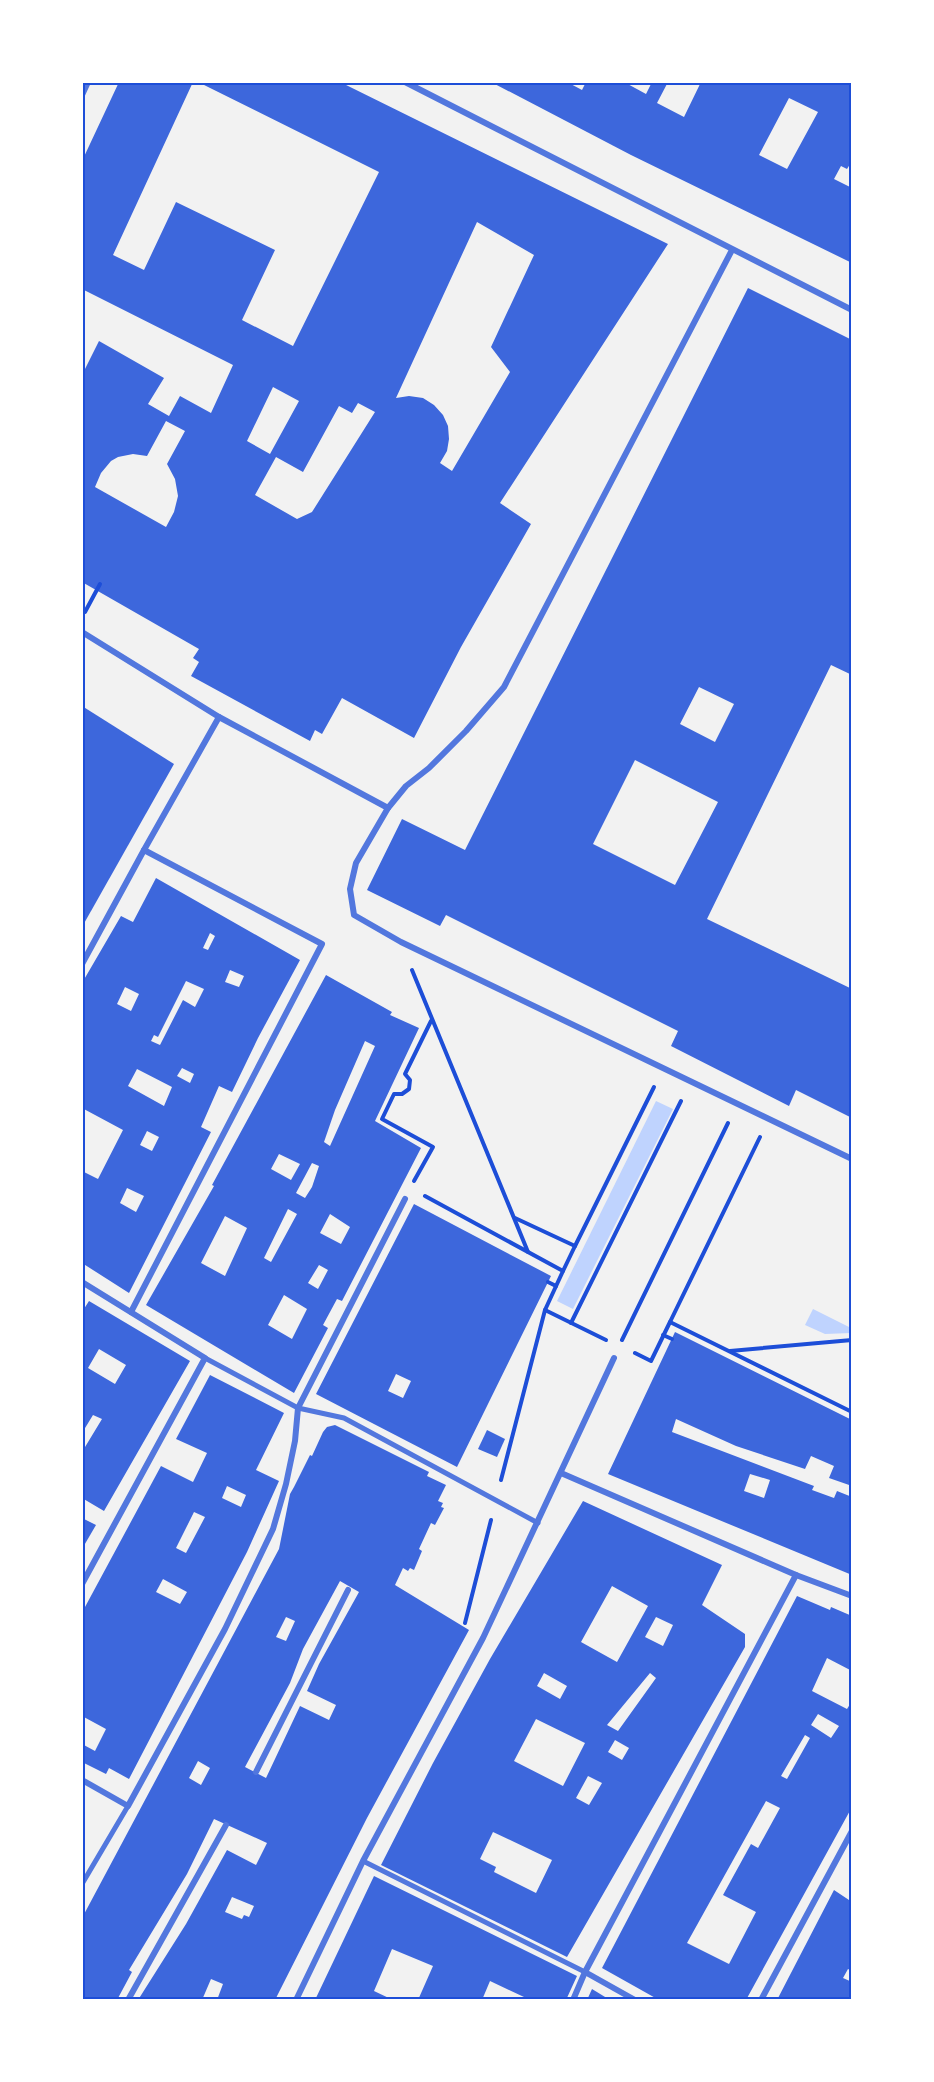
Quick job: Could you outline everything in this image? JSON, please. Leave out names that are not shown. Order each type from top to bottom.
[{"type":"street","points":[[82,95],[88,82]]},
{"type":"street","points":[[405,82],[852,310]]},
{"type":"street","points":[[732,249],[504,687],[466,731],[429,768],[406,786],[388,808],[356,863],[350,890],[354,915],[401,942],[852,1159]]},
{"type":"street","points":[[82,632],[219,717],[388,808]]},
{"type":"street","points":[[82,964],[219,717]]},
{"type":"street","points":[[130,1312],[322,944],[144,850]]},
{"type":"street","points":[[82,1884],[128,1806],[225,1629],[273,1529],[295,1441],[298,1408],[405,1199]]},
{"type":"street","points":[[82,1282],[205,1358],[298,1408],[344,1418],[538,1523]]},
{"type":"street","points":[[82,1584],[205,1358]]},
{"type":"street","points":[[296,2000],[363,1861],[483,1638],[614,1358]]},
{"type":"street","points":[[561,1473],[796,1575],[852,1596]]},
{"type":"street","points":[[573,2000],[585,1971],[796,1575]]},
{"type":"street","points":[[256,1772],[348,1590]]},
{"type":"street","points":[[82,1780],[128,1806]]},
{"type":"street","points":[[128,2000],[226,1825]]},
{"type":"street","points":[[761,2000],[852,1831]]},
{"type":"street","points":[[363,1861],[585,1971],[635,2000]]},
{"type":"path","points":[[82,616],[100,584]]},
{"type":"path","points":[[401,942],[529,1253]]},
{"type":"path","points":[[405,1199],[433,1147],[382,1119],[394,1094],[402,1094],[409,1089],[410,1080],[405,1074],[432,1020]]},
{"type":"path","points":[[464,1626],[545,1310],[663,1068]]},
{"type":"path","points":[[571,1323],[691,1082]]},
{"type":"path","points":[[614,1358],[738,1104]]},
{"type":"path","points":[[545,1310],[651,1361],[768,1118]]},
{"type":"path","points":[[411,1189],[563,1271]]},
{"type":"path","points":[[514,1217],[575,1246]]},
{"type":"path","points":[[548,1282],[556,1286]]},
{"type":"path","points":[[670,1322],[852,1412]]},
{"type":"path","points":[[682,1336],[685,1329]]},
{"type":"path","points":[[663,1335],[672,1339]]},
{"type":"path","points":[[728,1351],[852,1340]]},
{"type":"water","points":[[656,1101],[673,1109],[573,1309],[557,1301]]},
{"type":"water","points":[[813,1309],[851,1328],[851,1333],[825,1334],[805,1325]]},
{"type":"building","points":[[119,82],[193,82],[113,255],[144,270],[176,202],[275,250],[242,320],[293,346],[379,172],[198,82],[340,82],[668,244],[500,503],[531,524],[461,647],[414,738],[342,698],[322,734],[315,730],[310,741],[191,676],[199,662],[193,658],[199,649],[82,582],[82,375],[99,341],[164,378],[148,404],[169,416],[180,396],[211,413],[233,365],[82,289],[82,161]],"holes":[[[477,222],[534,255],[491,347],[510,372],[452,471],[440,463],[447,451],[449,439],[448,426],[443,415],[423,398],[409,396],[396,398]],[[273,387],[299,401],[270,454],[247,441]],[[358,403],[375,412],[312,512],[297,519],[255,495],[276,457],[303,472],[339,406],[352,413]],[[166,421],[185,431],[167,464],[175,479],[178,496],[174,512],[166,527],[95,487],[101,473],[111,461],[133,454],[147,456]]]},
{"type":"building","points":[[491,82],[567,82],[582,90],[586,82],[624,82],[646,94],[652,82],[668,82],[657,103],[684,117],[701,82],[852,82],[852,161],[847,169],[841,166],[834,179],[852,188],[852,263],[631,155]],"holes":[[[789,98],[818,112],[787,169],[759,155]]]},
{"type":"building","points":[[748,288],[852,340],[852,675],[831,665],[707,919],[852,989],[852,1118],[796,1090],[789,1106],[671,1046],[678,1031],[446,915],[440,926],[367,890],[402,819],[465,850]],"holes":[[[699,687],[734,704],[715,742],[680,724]],[[635,760],[718,802],[675,885],[593,844]]]},
{"type":"building","points":[[82,706],[174,764],[82,927]]},
{"type":"building","points":[[156,878],[300,960],[232,1092],[219,1086],[201,1127],[211,1132],[129,1293],[82,1263],[82,1171],[98,1179],[123,1130],[82,1108],[82,983],[121,916],[133,922]],"holes":[[[210,933],[215,936],[208,950],[203,948]],[[230,970],[244,976],[239,987],[225,982]],[[186,981],[204,989],[195,1007],[183,1000],[160,1045],[151,1041],[154,1035],[158,1037]],[[125,987],[139,994],[131,1011],[117,1004]],[[182,1068],[194,1074],[190,1083],[177,1076]],[[137,1069],[172,1087],[164,1106],[128,1086]],[[147,1131],[159,1137],[152,1151],[140,1145]],[[127,1188],[144,1196],[136,1212],[120,1203]]]},
{"type":"building","points":[[326,975],[392,1012],[390,1015],[419,1028],[375,1121],[421,1148],[342,1301],[337,1299],[323,1325],[328,1328],[294,1393],[146,1305],[214,1186],[212,1185]],"holes":[[[365,1041],[375,1046],[330,1146],[324,1142],[335,1110]],[[279,1154],[300,1164],[291,1180],[271,1169]],[[312,1163],[319,1166],[312,1187],[305,1198],[296,1193]],[[288,1209],[297,1214],[271,1262],[264,1258]],[[330,1214],[350,1227],[341,1244],[320,1233]],[[225,1216],[247,1228],[225,1276],[201,1263]],[[319,1265],[328,1270],[318,1289],[308,1283]],[[284,1295],[307,1309],[292,1339],[268,1325]]]},
{"type":"building","points":[[414,1204],[551,1276],[457,1467],[316,1394]],"holes":[[[396,1374],[411,1381],[403,1398],[388,1391]]]},
{"type":"building","points":[[89,1301],[190,1361],[104,1511],[82,1498],[82,1452],[102,1419],[93,1415],[82,1433],[82,1312]],"holes":[[[99,1349],[126,1365],[115,1384],[88,1368]]]},
{"type":"building","points":[[675,1332],[852,1420],[852,1486],[829,1478],[834,1466],[811,1456],[805,1469],[736,1446],[676,1419],[672,1432],[814,1486],[812,1490],[834,1498],[837,1491],[852,1497],[852,1575],[608,1474]],"holes":[[[750,1474],[770,1480],[764,1498],[744,1491]]]},
{"type":"building","points":[[210,1375],[284,1413],[256,1470],[279,1481],[247,1552],[129,1779],[109,1768],[106,1774],[82,1762],[82,1744],[95,1751],[106,1729],[82,1716],[82,1606],[85,1607],[161,1466],[193,1482],[207,1453],[176,1439]],"holes":[[[227,1486],[246,1495],[241,1507],[222,1498]],[[194,1512],[205,1517],[186,1553],[176,1548]],[[163,1579],[187,1592],[180,1604],[156,1592]]]},
{"type":"building","points":[[335,1425],[429,1472],[427,1476],[446,1485],[438,1501],[443,1503],[441,1507],[444,1508],[435,1525],[431,1523],[419,1549],[422,1551],[414,1570],[410,1568],[408,1571],[403,1568],[395,1585],[469,1630],[367,1818],[275,2000],[217,2000],[223,1984],[211,1979],[202,2000],[138,2000],[186,1924],[227,1850],[256,1865],[267,1843],[214,1819],[187,1874],[129,1970],[132,1972],[117,2000],[82,2000],[82,1918],[279,1549],[290,1494],[327,1427]],"holes":[[[340,1581],[359,1592],[319,1664],[307,1691],[336,1705],[329,1720],[300,1706],[266,1778],[245,1767],[290,1683],[303,1649]],[[286,1617],[295,1621],[286,1641],[276,1637]],[[198,1761],[210,1768],[201,1785],[189,1778]],[[232,1897],[254,1906],[249,1917],[244,1915],[242,1919],[225,1912]]]},
{"type":"building","points":[[487,1430],[505,1439],[497,1457],[478,1449]]},
{"type":"building","points":[[583,1501],[722,1565],[702,1605],[745,1634],[745,1647],[567,1957],[381,1865],[490,1659]],"holes":[[[612,1586],[648,1606],[617,1662],[581,1642]],[[656,1617],[673,1625],[663,1646],[645,1637]],[[544,1673],[567,1686],[560,1699],[537,1686]],[[650,1673],[656,1678],[618,1731],[607,1725]],[[536,1719],[585,1743],[563,1786],[514,1761]],[[615,1740],[629,1748],[622,1760],[608,1752]],[[588,1776],[602,1783],[589,1805],[576,1798]],[[493,1832],[552,1860],[536,1893],[494,1872],[496,1867],[480,1859]]]},
{"type":"building","points":[[82,1518],[96,1525],[82,1549]]},
{"type":"building","points":[[797,1596],[830,1610],[831,1607],[852,1616],[852,1671],[827,1658],[812,1691],[847,1709],[852,1701],[852,1807],[746,2000],[659,2000],[602,1968]],"holes":[[[818,1714],[839,1726],[831,1738],[811,1725]],[[805,1735],[810,1738],[787,1779],[781,1776]],[[766,1801],[780,1808],[758,1848],[751,1844],[723,1895],[756,1912],[729,1964],[687,1943]]]},
{"type":"building","points":[[374,1876],[577,1976],[566,2000],[523,2000],[524,1997],[490,1981],[482,2000],[418,2000],[433,1966],[392,1949],[374,1991],[393,2000],[315,2000]]},
{"type":"building","points":[[834,1890],[852,1902],[852,1971],[848,1969],[843,1978],[852,1982],[852,1992],[847,2000],[777,2000]]},
{"type":"building","points":[[592,1989],[610,2000],[587,2000]]}]
